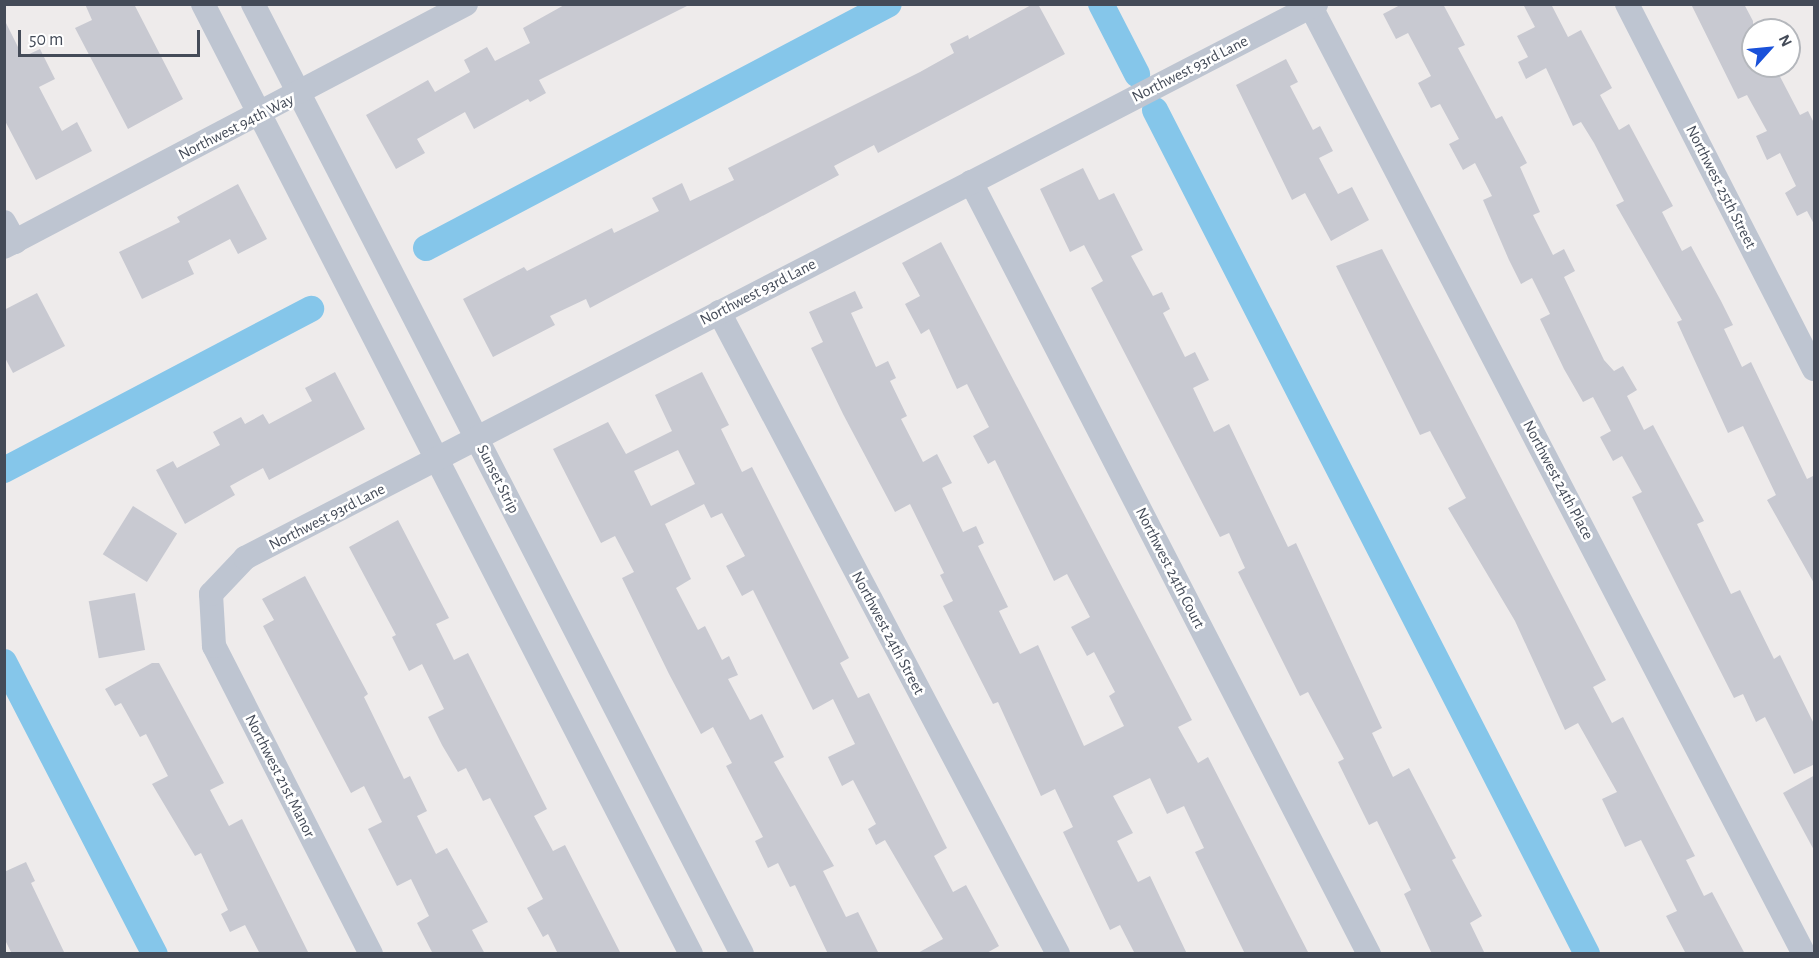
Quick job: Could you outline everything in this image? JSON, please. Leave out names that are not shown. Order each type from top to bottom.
[{"type":"street","points":[[203,4],[691,954]]},
{"type":"street","name":"Sunset Strip","points":[[253,4],[742,954]]},
{"type":"street","name":"Northwest 94th Way","points":[[8,237],[260,115],[466,4]]},
{"type":"street","name":"Northwest 25th Street","points":[[1627,4],[1815,369]]},
{"type":"street","name":"Northwest 93rd Lane","points":[[211,594],[245,558],[438,461],[719,312],[1314,6]]},
{"type":"street","name":"Northwest 24th Place","points":[[1314,6],[1804,954]]},
{"type":"street","name":"Northwest 24th Court","points":[[971,182],[1369,954]]},
{"type":"street","name":"Northwest 24th Street","points":[[719,312],[1058,954]]},
{"type":"street","name":"Northwest 21st Manor","points":[[211,594],[214,646],[370,954]]},
{"type":"building","points":[[85,4],[134,4],[183,99],[128,129],[75,28],[92,20]]},
{"type":"building","points":[[566,4],[691,4],[539,80],[546,93],[530,102],[528,99],[474,129],[465,112],[417,139],[425,153],[396,169],[366,115],[428,80],[435,92],[470,72],[464,60],[487,47],[495,61],[530,43],[523,28]]},
{"type":"building","points":[[1033,4],[1038,4],[1065,54],[878,153],[874,145],[834,166],[839,175],[590,308],[586,299],[550,316],[555,325],[493,357],[463,299],[524,267],[527,271],[612,228],[614,233],[659,211],[652,198],[682,183],[690,201],[734,180],[728,168],[920,72],[954,53],[950,44],[968,35],[969,39]]},
{"type":"building","points":[[1402,4],[1443,4],[1465,45],[1458,48],[1496,119],[1502,116],[1527,163],[1520,167],[1540,212],[1533,215],[1553,255],[1564,249],[1575,271],[1564,277],[1604,360],[1614,371],[1623,366],[1637,390],[1627,396],[1644,430],[1653,425],[1704,521],[1697,524],[1731,594],[1740,590],[1774,659],[1780,655],[1815,726],[1815,764],[1794,774],[1765,717],[1756,722],[1743,694],[1734,698],[1632,497],[1642,492],[1622,456],[1613,461],[1600,437],[1611,431],[1593,397],[1583,402],[1564,369],[1540,319],[1550,314],[1532,278],[1521,284],[1509,260],[1483,200],[1492,196],[1475,163],[1463,170],[1449,144],[1459,139],[1440,104],[1431,108],[1418,83],[1431,76],[1408,33],[1396,39],[1383,14]]},
{"type":"building","points":[[1523,4],[1551,4],[1568,37],[1581,30],[1612,88],[1600,95],[1619,130],[1629,124],[1673,206],[1662,212],[1682,251],[1691,246],[1721,301],[1733,325],[1724,329],[1742,367],[1751,362],[1807,479],[1815,475],[1815,585],[1767,500],[1776,495],[1743,426],[1728,433],[1677,322],[1682,320],[1616,205],[1624,201],[1594,143],[1581,122],[1573,126],[1546,68],[1526,79],[1518,62],[1528,57],[1517,36],[1535,27]]},
{"type":"building","points":[[1691,4],[1744,4],[1751,18],[1741,18],[1741,78],[1781,78],[1800,115],[1808,111],[1815,125],[1815,226],[1807,211],[1797,216],[1785,193],[1796,186],[1780,153],[1767,160],[1756,136],[1767,131],[1747,95],[1738,99]]},
{"type":"building","points":[[4,19],[23,57],[40,49],[55,79],[39,87],[62,131],[77,122],[92,151],[36,180],[4,119]]},
{"type":"building","points":[[1286,59],[1298,82],[1290,86],[1313,130],[1320,126],[1333,151],[1319,158],[1338,194],[1352,187],[1369,220],[1331,241],[1305,193],[1292,200],[1236,85]]},
{"type":"building","points":[[1083,168],[1099,200],[1114,193],[1143,250],[1131,256],[1153,296],[1162,292],[1170,309],[1163,313],[1185,357],[1195,352],[1209,380],[1193,388],[1214,432],[1229,424],[1288,547],[1296,543],[1382,728],[1372,733],[1393,777],[1409,768],[1456,858],[1452,860],[1482,916],[1470,923],[1485,954],[1432,954],[1404,894],[1411,890],[1377,821],[1369,825],[1338,762],[1344,759],[1308,692],[1300,696],[1238,572],[1245,568],[1229,533],[1220,537],[1091,288],[1103,281],[1084,245],[1070,252],[1040,189]]},
{"type":"building","points":[[238,184],[267,239],[238,254],[230,239],[188,261],[194,274],[142,299],[119,252],[180,222],[177,217]]},
{"type":"building","points":[[941,242],[1192,720],[1178,727],[1198,763],[1208,757],[1309,954],[1245,954],[1195,852],[1204,848],[1184,806],[1167,814],[1150,778],[1113,796],[1133,833],[1117,841],[1138,882],[1150,876],[1187,954],[1135,954],[1120,925],[1110,930],[1063,832],[1073,827],[1055,789],[1041,796],[998,702],[993,704],[943,606],[953,601],[940,575],[944,573],[910,504],[895,512],[843,414],[811,348],[823,342],[809,312],[855,291],[863,308],[851,313],[876,367],[888,361],[896,378],[890,381],[907,416],[901,419],[923,462],[937,454],[952,483],[942,488],[963,532],[976,526],[984,543],[978,546],[1008,607],[999,611],[1020,654],[1038,645],[1084,746],[1124,726],[1109,696],[1115,692],[1094,652],[1087,656],[1071,627],[1090,617],[1067,574],[1054,581],[995,460],[988,464],[973,436],[989,427],[967,384],[957,389],[929,329],[921,334],[905,304],[920,296],[902,263]]},
{"type":"building","points":[[1382,249],[1606,680],[1593,687],[1612,723],[1623,717],[1695,856],[1686,860],[1704,896],[1712,892],[1745,954],[1686,954],[1666,916],[1677,911],[1641,840],[1625,847],[1602,799],[1617,792],[1578,723],[1565,730],[1515,621],[1448,508],[1466,498],[1430,431],[1420,435],[1336,266]]},
{"type":"building","points":[[37,293],[65,346],[13,373],[4,356],[4,310]]},
{"type":"building","points":[[335,372],[365,429],[269,480],[263,468],[230,486],[235,495],[185,524],[156,470],[173,461],[177,468],[220,445],[213,432],[241,417],[245,424],[263,414],[269,424],[312,401],[305,388]]},
{"type":"building","points":[[702,372],[729,425],[721,429],[742,472],[752,467],[849,658],[840,663],[858,698],[869,693],[947,848],[934,856],[953,892],[966,885],[999,946],[985,954],[916,954],[943,939],[885,840],[876,845],[868,829],[876,824],[853,780],[842,786],[828,757],[855,744],[833,699],[813,710],[753,590],[742,596],[726,566],[745,556],[722,513],[711,518],[704,504],[665,524],[691,579],[676,588],[698,630],[705,626],[722,660],[729,656],[738,675],[728,679],[750,720],[762,714],[784,757],[774,762],[834,866],[823,871],[846,917],[858,912],[879,954],[828,954],[795,885],[790,887],[778,863],[768,868],[755,841],[763,837],[726,766],[732,763],[713,727],[701,734],[622,578],[634,572],[615,536],[601,543],[553,449],[608,422],[626,454],[672,431],[655,395]],"holes":[[[678,450],[695,484],[651,506],[634,471]]]},
{"type":"building","points":[[133,506],[177,534],[147,582],[103,554]]},
{"type":"building","points":[[398,520],[449,618],[436,624],[454,660],[468,653],[547,809],[534,816],[553,851],[565,845],[621,954],[558,954],[548,934],[543,937],[527,908],[543,899],[490,798],[483,801],[466,768],[458,772],[442,745],[428,717],[444,709],[422,664],[409,671],[392,637],[396,635],[349,547]]},
{"type":"building","points":[[305,576],[368,694],[364,697],[404,779],[410,776],[427,811],[417,816],[436,854],[447,848],[488,922],[472,930],[485,954],[433,954],[417,923],[429,916],[411,879],[397,886],[368,829],[382,822],[364,786],[351,793],[263,626],[274,620],[262,599]]},
{"type":"building","points":[[135,593],[145,650],[99,658],[89,601]]},
{"type":"building","points":[[152,663],[159,663],[224,783],[210,790],[229,826],[242,819],[309,954],[260,954],[245,925],[230,932],[221,914],[228,910],[201,853],[195,856],[152,784],[168,776],[146,734],[140,737],[121,703],[115,706],[105,689]]},
{"type":"building","points":[[1815,775],[1815,852],[1783,793]]},
{"type":"building","points":[[26,862],[35,881],[31,883],[65,954],[12,954],[4,938],[4,872]]},
{"type":"waterway","points":[[426,248],[889,4]]},
{"type":"waterway","points":[[1101,4],[1137,74]]},
{"type":"waterway","points":[[1155,110],[1587,954]]},
{"type":"waterway","points":[[4,470],[311,309]]},
{"type":"waterway","points":[[4,662],[155,954]]}]
